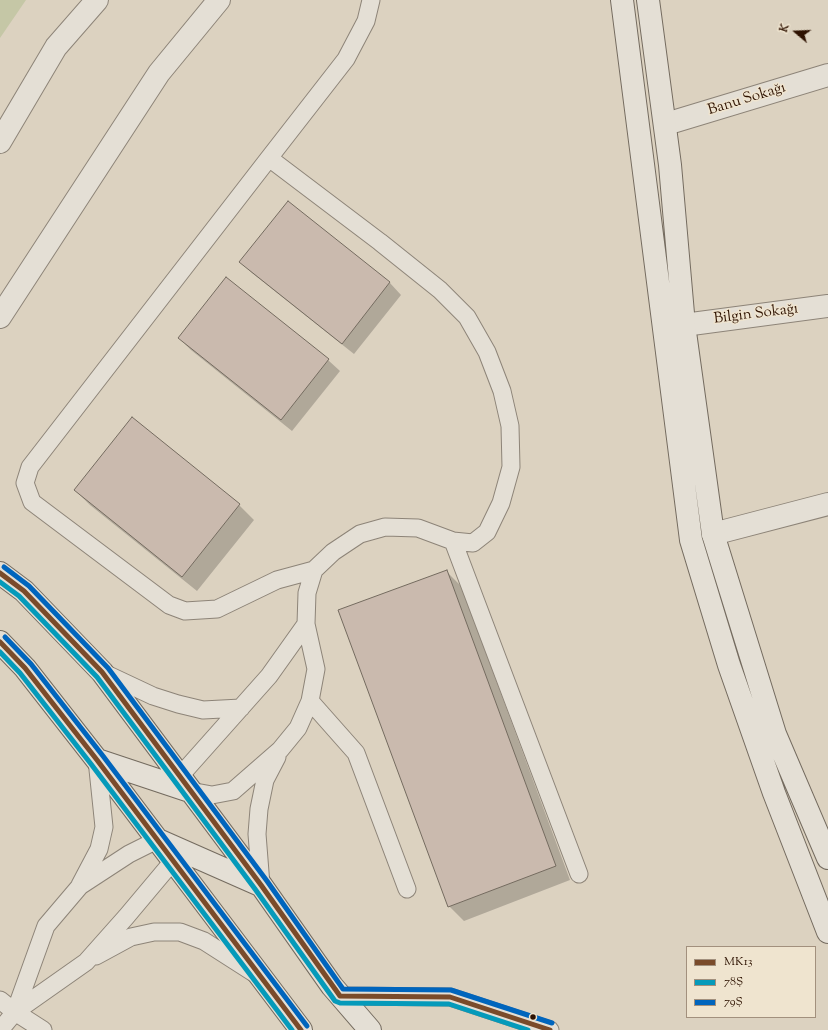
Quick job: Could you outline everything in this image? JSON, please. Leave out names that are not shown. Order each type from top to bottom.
[{"type":"main road","points":[[0,142],[56,47],[97,0]]},
{"type":"main road","points":[[0,317],[159,73],[219,0]]},
{"type":"main road","points":[[622,0],[691,540],[737,687],[774,793],[828,932]]},
{"type":"main road","points":[[648,0],[666,124],[684,325],[713,534],[775,734],[828,858]]},
{"type":"main road","name":"Banu Sokağı","points":[[666,124],[828,76]]},
{"type":"main road","name":"Bilgin Sokağı","points":[[684,325],[828,306]]},
{"type":"main road","points":[[713,534],[828,504]]},
{"type":"main road","points":[[0,573],[24,590],[102,672],[261,885],[332,986],[370,1030]]},
{"type":"main road","points":[[0,642],[25,668],[97,760],[301,1030]]},
{"type":"main road","points":[[97,760],[185,784]]},
{"type":"main road","points":[[157,840],[261,885]]},
{"type":"lane","points":[[269,158],[380,242],[440,290],[467,317],[487,352],[502,391],[510,426],[511,466],[501,503],[487,532],[473,543],[453,541],[418,528],[385,527],[360,534],[333,552],[314,570],[277,580],[217,609],[185,611],[169,605],[32,502],[25,483],[30,467],[269,158],[346,59],[366,21],[372,0]]},
{"type":"lane","points":[[453,541],[579,874]]},
{"type":"lane","points":[[306,624],[269,676],[241,708],[185,784],[212,795],[233,791],[280,750],[298,728],[310,701],[316,668],[306,624],[307,593],[314,570]]},
{"type":"lane","points":[[102,672],[152,696],[178,704],[203,710],[241,708]]},
{"type":"lane","points":[[310,701],[356,753],[407,890]]},
{"type":"lane","points":[[261,885],[257,834],[259,809],[266,780],[280,750]]},
{"type":"lane","points":[[14,1012],[46,926],[80,886],[99,849],[104,827],[97,760]]},
{"type":"lane","points":[[80,886],[129,854],[157,840]]},
{"type":"lane","points":[[86,962],[173,861]]},
{"type":"lane","points":[[0,1030],[14,1012],[86,962],[131,937],[154,932],[180,932],[204,941],[260,977]]},
{"type":"lane","points":[[340,996],[450,996],[550,1030]]},
{"type":"lane","points":[[0,1000],[14,1012],[43,1030]]},
{"type":"green space","points":[[0,0],[26,0],[0,38]]},
{"type":"building","points":[[288,201],[390,282],[342,344],[239,262]]},
{"type":"building","points":[[226,277],[329,359],[281,420],[178,338]]},
{"type":"building","points":[[132,417],[240,504],[182,577],[74,490]]},
{"type":"building","points":[[447,570],[556,866],[448,907],[338,610]]},
{"type":"transit line","name":"79Ş","points":[[4,567],[29,586],[108,668],[267,881],[343,989],[451,990],[552,1023]]},
{"type":"transit line","name":"MK13","points":[[0,573],[24,591],[102,672],[261,885],[340,996],[450,997],[550,1030]]},
{"type":"transit line","name":"78Ş","points":[[0,582],[19,596],[97,677],[255,889],[335,1001],[340,1003],[449,1004],[528,1030]]},
{"type":"transit line","name":"79Ş","points":[[5,637],[31,664],[103,756],[307,1026]]},
{"type":"transit line","name":"MK13","points":[[0,642],[25,668],[97,760],[301,1030]]},
{"type":"transit line","name":"78Ş","points":[[0,652],[20,673],[91,764],[292,1030]]}]
